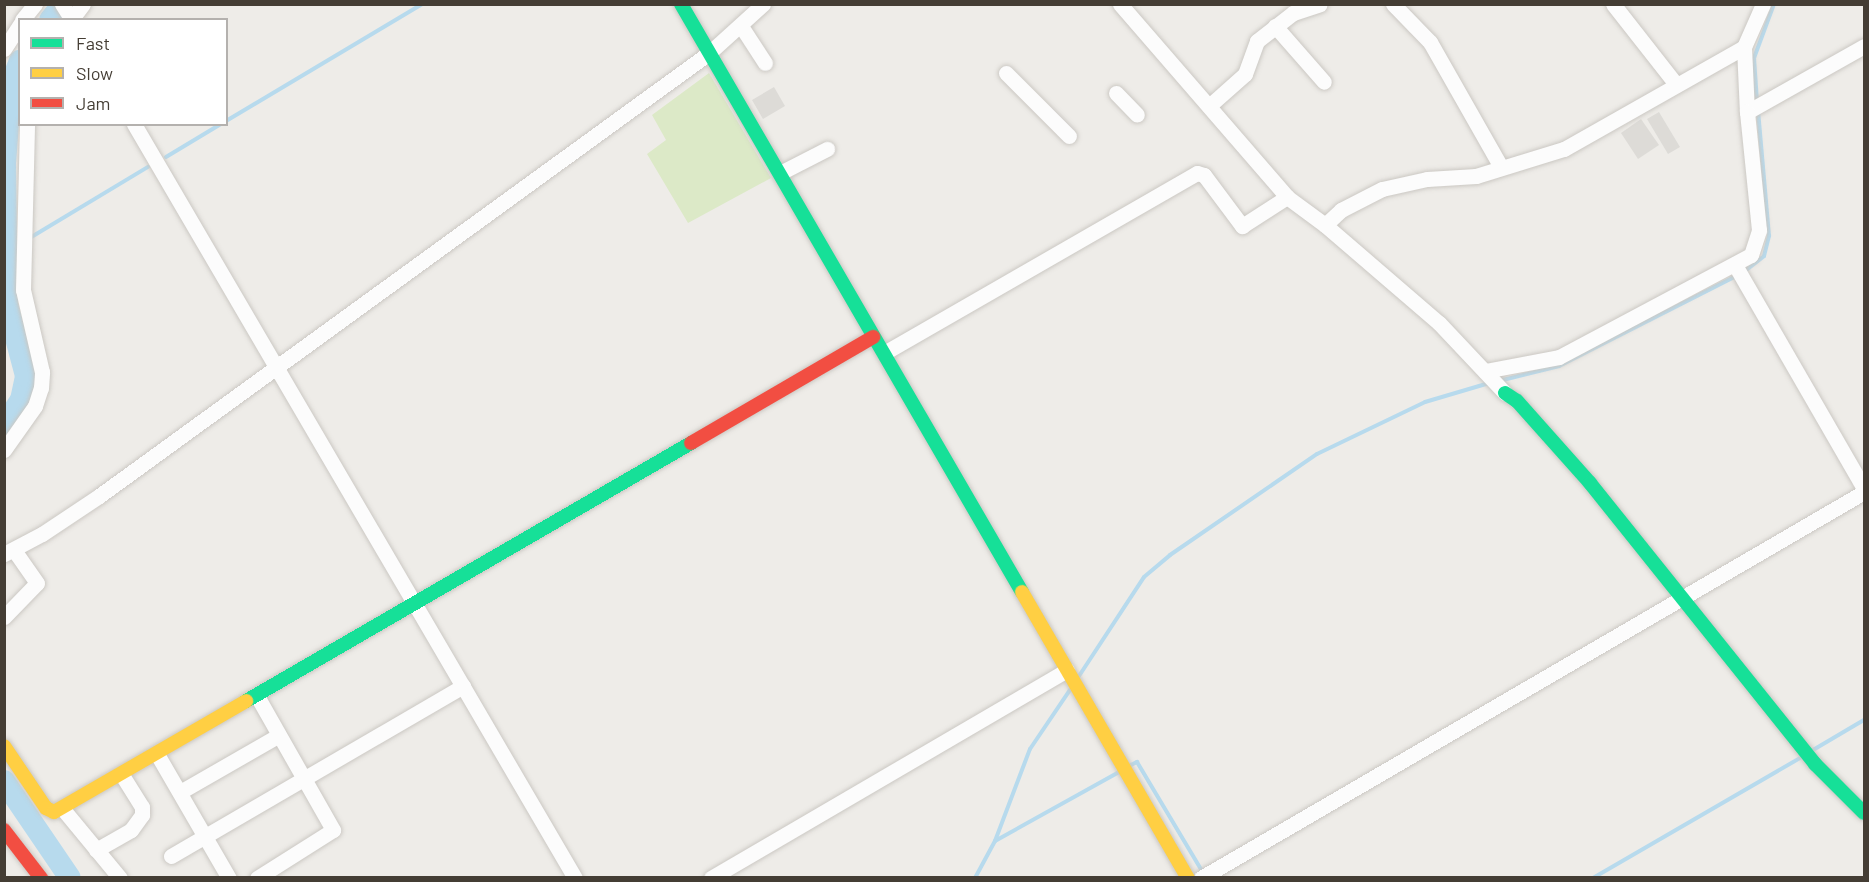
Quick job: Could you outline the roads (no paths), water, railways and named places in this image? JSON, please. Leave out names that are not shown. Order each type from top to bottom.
[{"type":"street","points":[[24,18],[35,4]]},
{"type":"street","points":[[69,16],[83,4]]},
{"type":"street","points":[[681,4],[873,337],[1131,776],[1188,878]]},
{"type":"street","points":[[4,617],[37,583],[9,552],[99,496],[709,53],[763,4]]},
{"type":"street","points":[[1120,4],[1287,197],[1325,225],[1439,323],[1502,391],[1517,401],[1590,483],[1815,764],[1864,813]]},
{"type":"street","points":[[1209,106],[1245,74],[1257,41],[1293,14],[1320,4]]},
{"type":"street","points":[[1613,4],[1676,83]]},
{"type":"street","points":[[1486,372],[1559,357],[1738,271],[1751,255],[1758,245],[1759,230],[1755,108],[1744,47],[1762,4]]},
{"type":"street","points":[[1402,7],[1430,42],[1501,167]]},
{"type":"street","points":[[741,26],[765,63]]},
{"type":"street","points":[[1275,26],[1324,82]]},
{"type":"street","points":[[4,49],[18,27]]},
{"type":"street","points":[[1755,108],[1864,46]]},
{"type":"street","points":[[1325,225],[1341,210],[1382,189],[1427,179],[1476,176],[1582,140],[1676,83],[1744,47]]},
{"type":"street","points":[[1006,73],[1069,136]]},
{"type":"street","points":[[1116,93],[1137,115]]},
{"type":"street","points":[[4,450],[35,406],[41,388],[42,372],[25,308],[27,126]]},
{"type":"street","points":[[135,126],[575,878]]},
{"type":"street","points":[[780,174],[827,149]]},
{"type":"street","points":[[884,353],[1197,173],[1204,175],[1242,226],[1287,197]]},
{"type":"street","points":[[1201,878],[1684,598],[1864,490],[1738,271]]},
{"type":"street","points":[[4,746],[46,808],[54,812],[873,337]]},
{"type":"street","points":[[711,878],[1069,672]]},
{"type":"street","points":[[171,856],[463,686]]},
{"type":"street","points":[[257,696],[333,830],[258,878]]},
{"type":"street","points":[[180,792],[279,735]]},
{"type":"street","points":[[157,754],[229,878]]},
{"type":"street","points":[[96,850],[131,830],[142,815],[142,807],[121,774]]},
{"type":"street","points":[[62,808],[120,878]]},
{"type":"street","points":[[4,830],[41,878]]},
{"type":"waterway","points":[[52,18],[63,4]]},
{"type":"waterway","points":[[228,120],[422,4]]},
{"type":"waterway","points":[[1757,102],[1754,58],[1774,4]]},
{"type":"waterway","points":[[4,425],[21,400],[26,376],[7,304],[5,164],[11,84],[18,66]]},
{"type":"waterway","points":[[1745,271],[1764,256],[1769,236],[1758,109]]},
{"type":"waterway","points":[[166,157],[218,126]]},
{"type":"waterway","points":[[28,239],[148,167]]},
{"type":"waterway","points":[[8,250],[21,243]]},
{"type":"waterway","points":[[1499,381],[1559,366],[1738,275]]},
{"type":"waterway","points":[[1079,676],[1144,577],[1170,555],[1317,454],[1425,402],[1489,383]]},
{"type":"waterway","points":[[975,878],[995,841],[1030,749],[1070,690]]},
{"type":"waterway","points":[[1813,750],[1864,720]]},
{"type":"waterway","points":[[1593,878],[1802,757]]},
{"type":"waterway","points":[[1131,765],[1137,762],[1202,871]]},
{"type":"waterway","points":[[995,841],[1119,772]]},
{"type":"waterway","points":[[4,781],[70,878]]}]
